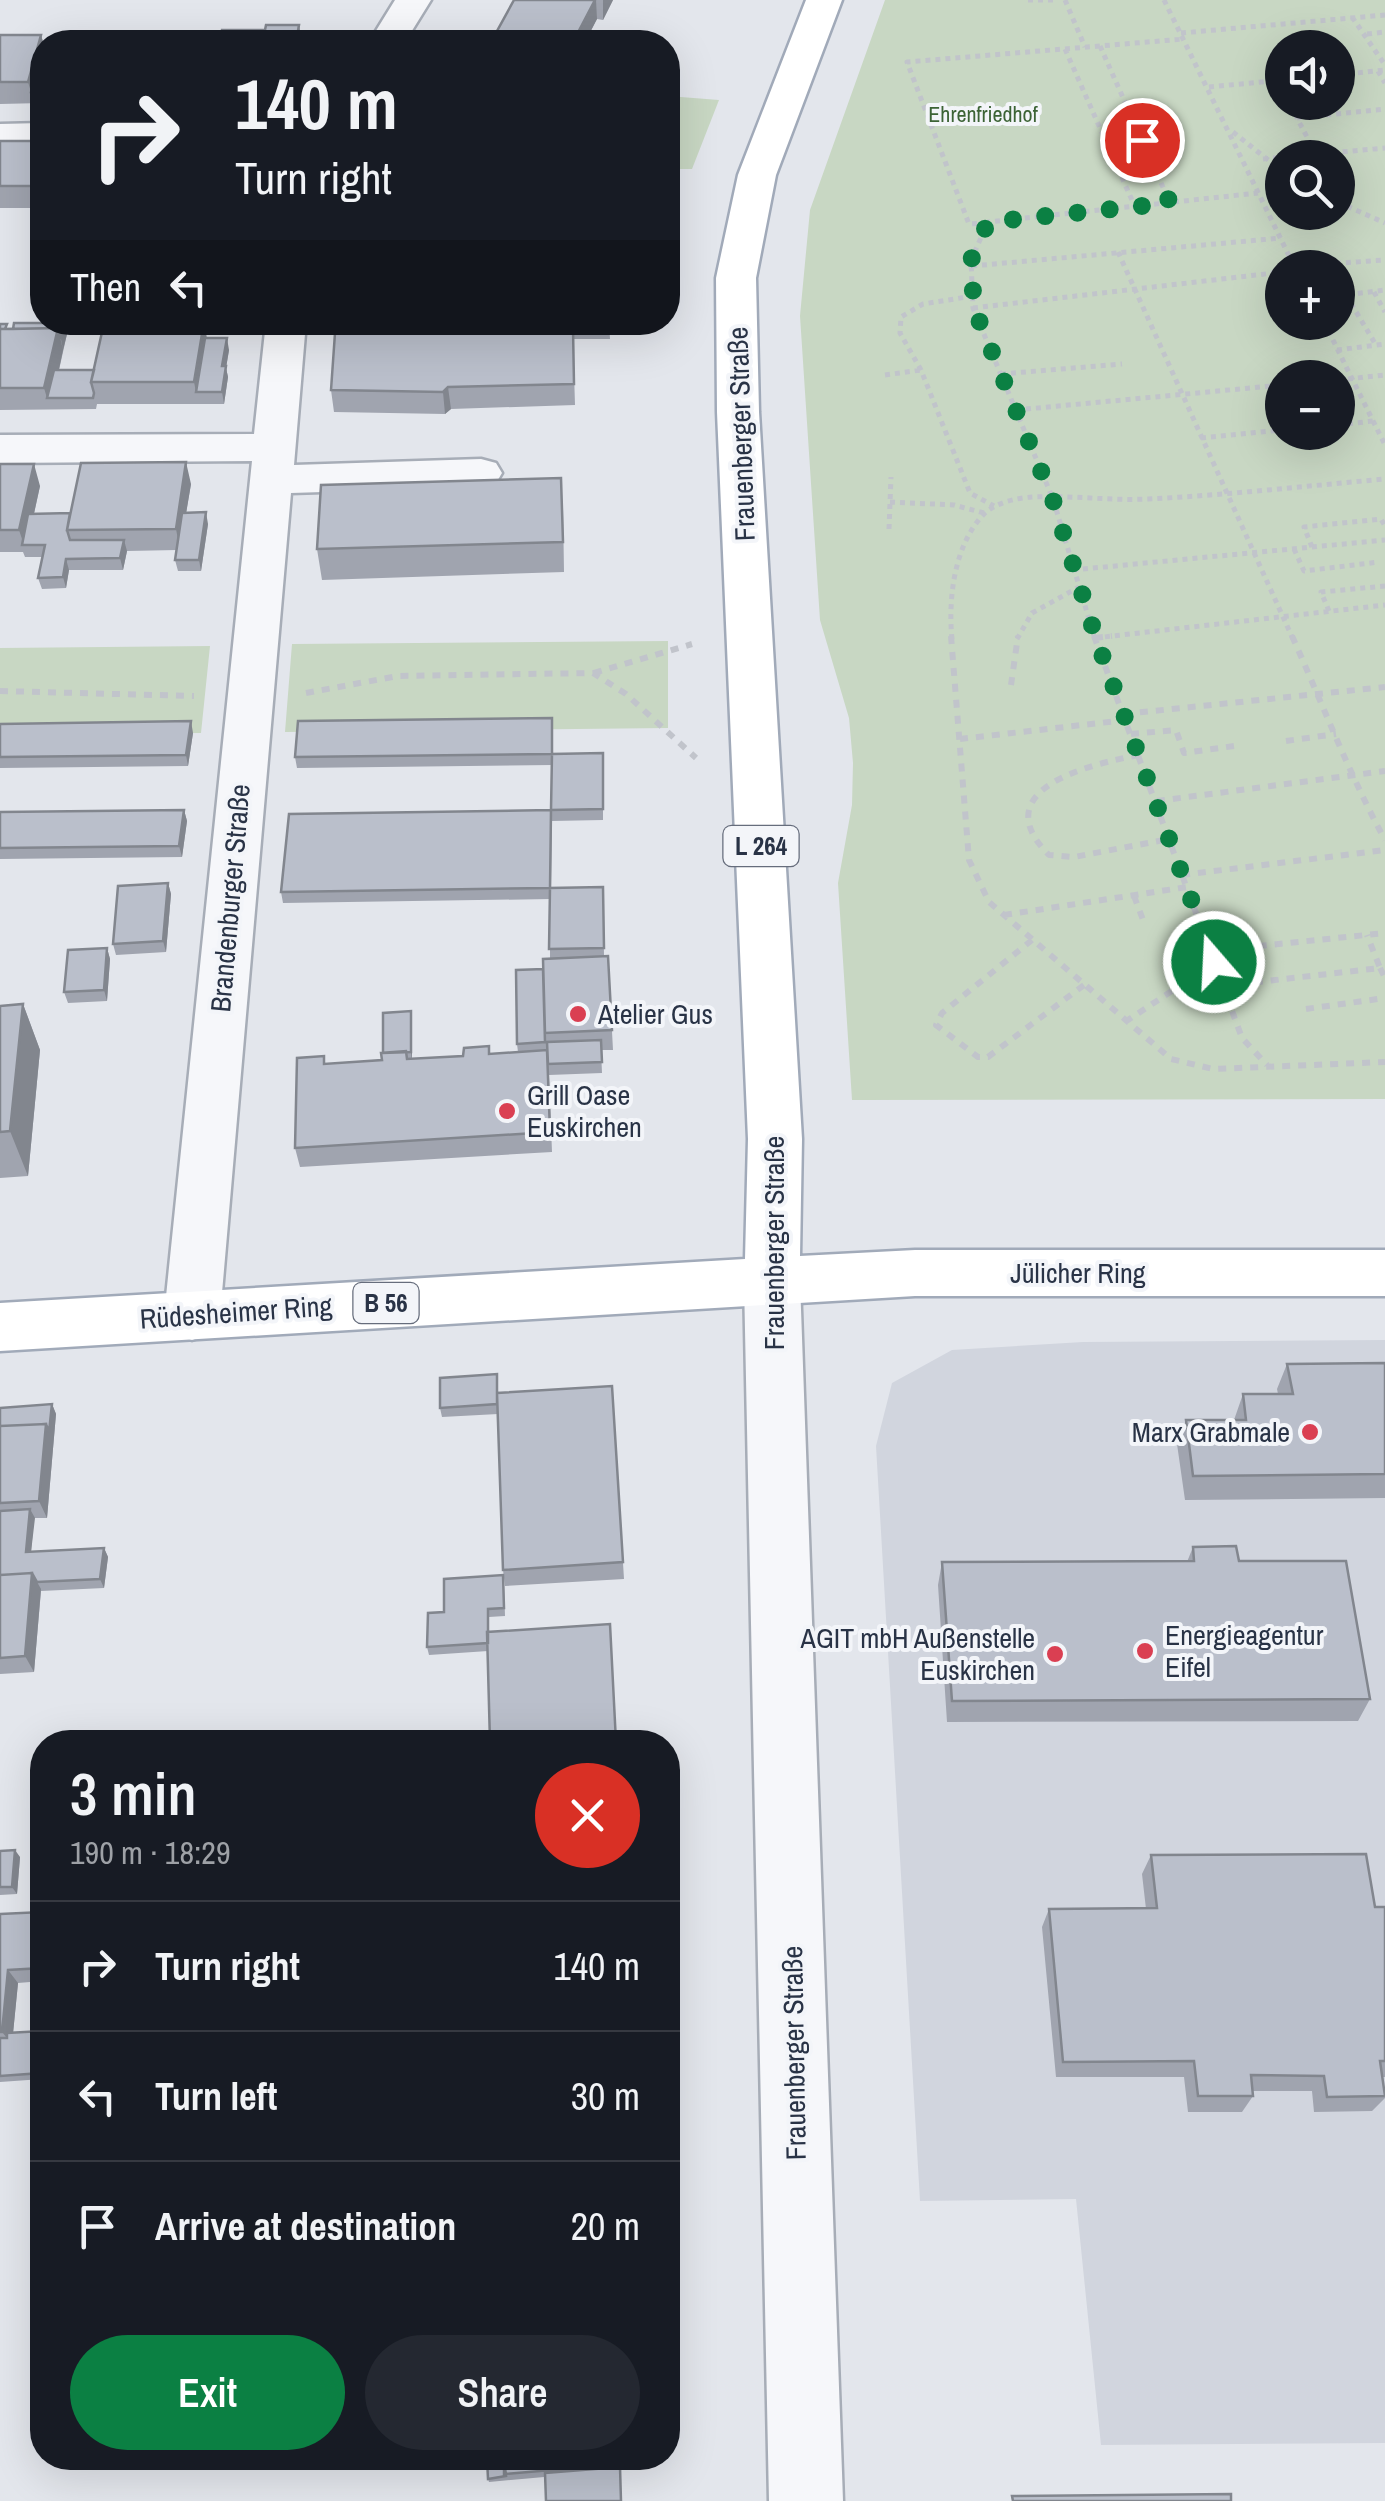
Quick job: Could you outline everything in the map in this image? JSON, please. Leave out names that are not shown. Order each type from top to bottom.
[{"type":"main road","name":"Frauenberger Straße","points":[[772,1281],[775,1139],[738,412],[736,278],[756,175],[824,0]]},
{"type":"main road","name":"Jülicher Ring","points":[[772,1281],[914,1274],[1385,1273]]},
{"type":"main road","name":"Rüdesheimer Ring","points":[[0,1327],[772,1281]]},
{"type":"street","points":[[395,30],[413,0]]},
{"type":"street","points":[[0,135],[30,134]]},
{"type":"street","name":"Brandenburger Straße","points":[[192,1316],[285,335]]},
{"type":"street","points":[[0,449],[481,473]]},
{"type":"street","name":"Frauenberger Straße","points":[[772,1281],[806,2501]]},
{"type":"path","points":[[1028,0],[1058,0]]},
{"type":"path","points":[[1065,0],[1085,47]]},
{"type":"path","points":[[1164,0],[1287,250]]},
{"type":"path","points":[[1258,193],[969,224],[906,62],[1100,46],[1385,15]]},
{"type":"path","points":[[1351,16],[1385,67],[1355,73]]},
{"type":"path","points":[[1367,34],[1385,32]]},
{"type":"path","points":[[1100,46],[1170,203]]},
{"type":"path","points":[[1065,49],[1135,206]]},
{"type":"path","points":[[1378,71],[1385,83]]},
{"type":"path","points":[[1209,87],[1265,82]]},
{"type":"path","points":[[1309,140],[1297,118],[1385,109]]},
{"type":"path","points":[[1231,130],[1263,159]]},
{"type":"path","points":[[1355,151],[1385,148]]},
{"type":"path","points":[[1355,210],[1385,223]]},
{"type":"path","points":[[988,222],[972,263],[974,308],[1053,500],[1096,638],[1242,1038],[1268,1066]]},
{"type":"path","points":[[972,263],[1281,238]]},
{"type":"path","points":[[1118,252],[1336,734],[1349,775],[1385,840]]},
{"type":"path","points":[[1355,262],[1385,260]]},
{"type":"path","points":[[974,308],[1265,274]]},
{"type":"path","points":[[1355,294],[1385,290]]},
{"type":"path","points":[[1374,292],[1385,312]]},
{"type":"path","points":[[973,296],[923,304],[901,318],[900,333],[921,370],[970,492],[995,506]]},
{"type":"path","points":[[1355,310],[1376,345]]},
{"type":"path","points":[[1332,340],[1342,360]]},
{"type":"path","points":[[1337,350],[1385,344]]},
{"type":"path","points":[[1001,374],[1122,364]]},
{"type":"path","points":[[885,375],[921,370]]},
{"type":"path","points":[[1355,378],[1385,375]]},
{"type":"path","points":[[1355,384],[1385,445]]},
{"type":"path","points":[[1016,410],[1265,387]]},
{"type":"path","points":[[1355,423],[1373,421]]},
{"type":"path","points":[[1202,438],[1265,432]]},
{"type":"path","points":[[889,529],[891,477]]},
{"type":"path","points":[[1385,478],[1146,500],[1031,497],[995,506],[984,514],[958,566],[951,602],[970,860],[989,902],[1171,1059],[1196,1068],[1385,1062]]},
{"type":"path","points":[[890,502],[954,504],[984,514]]},
{"type":"path","points":[[1312,547],[1304,527],[1381,519],[1385,526]]},
{"type":"path","points":[[1073,570],[1385,540]]},
{"type":"path","points":[[1294,549],[1304,571],[1379,562]]},
{"type":"path","points":[[1329,611],[1321,592],[1385,586]]},
{"type":"path","points":[[1011,685],[1015,633],[1022,621],[1079,587]]},
{"type":"path","points":[[1096,638],[1385,605]]},
{"type":"path","points":[[0,690],[248,698],[315,692],[398,676],[593,674],[749,626]]},
{"type":"path","points":[[593,674],[626,694],[760,816]]},
{"type":"path","points":[[960,738],[1385,686]]},
{"type":"path","points":[[1132,734],[1176,730],[1184,753],[1241,745]]},
{"type":"path","points":[[1286,741],[1336,734]]},
{"type":"path","points":[[1139,755],[1064,776],[1038,792],[1030,810],[1033,839],[1049,855],[1074,857],[1170,839]]},
{"type":"path","points":[[1157,801],[1385,771]]},
{"type":"path","points":[[1182,875],[1385,850]]},
{"type":"path","points":[[1003,915],[1187,888]]},
{"type":"path","points":[[1134,896],[1145,925]]},
{"type":"path","points":[[1211,952],[1385,933]]},
{"type":"path","points":[[1367,935],[1385,978]]},
{"type":"path","points":[[1032,940],[942,1014],[936,1025],[978,1057],[988,1058],[1084,985]]},
{"type":"path","points":[[1125,1022],[1214,962]]},
{"type":"path","points":[[1223,986],[1380,968]]},
{"type":"path","points":[[1306,1009],[1385,998]]},
{"type":"shaded area","points":[[1385,1340],[1385,2443],[1101,2445],[1076,2199],[920,2201],[876,1446],[892,1383],[952,1350],[1083,1342]]},
{"type":"green space","name":"Ehrenfriedhof","points":[[885,0],[1385,0],[1385,1099],[852,1100],[838,883],[852,805],[853,763],[849,718],[820,620],[800,316],[810,210]]},
{"type":"green space","points":[[680,97],[719,100],[692,169],[680,169]]},
{"type":"green space","points":[[668,641],[668,728],[285,732],[292,644]]},
{"type":"green space","points":[[210,646],[201,733],[0,735],[0,648]]},
{"type":"building","points":[[514,0],[595,0],[579,30],[498,30]]},
{"type":"building","points":[[266,25],[299,25],[298,30],[265,30]]},
{"type":"building","points":[[0,35],[30,35],[28,82],[0,82]]},
{"type":"building","points":[[0,141],[30,141],[30,186],[0,186]]},
{"type":"building","points":[[14,323],[30,323],[30,329],[13,329]]},
{"type":"building","points":[[30,328],[30,335],[56,335],[44,388],[0,388],[0,329]]},
{"type":"building","points":[[101,335],[202,335],[194,382],[91,382]]},
{"type":"building","points":[[335,335],[573,335],[574,384],[448,387],[443,392],[331,390]]},
{"type":"building","points":[[205,338],[227,338],[222,392],[196,392]]},
{"type":"building","points":[[54,370],[94,370],[93,398],[47,398]]},
{"type":"building","points":[[186,462],[176,529],[67,530],[81,463]]},
{"type":"building","points":[[0,464],[34,464],[19,530],[0,530]]},
{"type":"building","points":[[561,478],[563,542],[317,549],[321,485]]},
{"type":"building","points":[[206,512],[199,560],[175,560],[182,513]]},
{"type":"building","points":[[70,513],[70,540],[124,540],[120,558],[66,559],[63,577],[38,578],[45,545],[22,545],[28,514]]},
{"type":"building","points":[[552,718],[552,754],[295,757],[298,721]]},
{"type":"building","points":[[191,721],[186,755],[0,757],[0,724]]},
{"type":"building","points":[[603,753],[603,809],[551,810],[552,754]]},
{"type":"building","points":[[184,810],[179,846],[0,848],[0,812]]},
{"type":"building","points":[[551,810],[550,888],[281,892],[289,814]]},
{"type":"building","points":[[168,883],[163,941],[113,944],[118,886]]},
{"type":"building","points":[[603,887],[604,948],[549,949],[550,888]]},
{"type":"building","points":[[107,948],[104,990],[64,992],[68,950]]},
{"type":"building","name":"Atelier Gus","points":[[608,956],[612,1030],[545,1033],[543,959]]},
{"type":"building","points":[[543,969],[545,1042],[517,1044],[516,970]]},
{"type":"building","points":[[23,1004],[10,1131],[0,1132],[0,1006]]},
{"type":"building","points":[[411,1011],[411,1052],[383,1053],[383,1013]]},
{"type":"building","points":[[601,1040],[602,1062],[548,1064],[547,1042]]},
{"type":"building","points":[[489,1046],[489,1054],[547,1050],[550,1132],[295,1148],[297,1058],[324,1056],[324,1064],[382,1060],[381,1053],[406,1051],[407,1059],[463,1056],[464,1048]]},
{"type":"building","name":"Marx Grabmale","points":[[1385,1363],[1385,1474],[1193,1476],[1186,1420],[1246,1420],[1243,1394],[1293,1394],[1287,1364]]},
{"type":"building","points":[[497,1374],[497,1404],[440,1408],[440,1378]]},
{"type":"building","points":[[612,1386],[623,1562],[503,1570],[497,1393]]},
{"type":"building","points":[[52,1404],[49,1432],[46,1424],[0,1426],[0,1408]]},
{"type":"building","points":[[46,1424],[39,1501],[0,1503],[0,1426]]},
{"type":"building","points":[[30,1509],[26,1552],[104,1548],[100,1579],[37,1582],[32,1573],[0,1575],[0,1511]]},
{"type":"building","points":[[1236,1546],[1239,1561],[1346,1561],[1370,1699],[952,1701],[942,1562],[1194,1561],[1193,1547]]},
{"type":"building","points":[[32,1573],[25,1656],[0,1658],[0,1575]]},
{"type":"building","points":[[503,1575],[504,1608],[488,1609],[488,1643],[427,1647],[428,1613],[444,1612],[444,1579]]},
{"type":"building","points":[[610,1624],[615,1730],[490,1730],[487,1632]]},
{"type":"building","points":[[15,1850],[12,1887],[0,1887],[0,1851]]},
{"type":"building","points":[[1366,1854],[1375,1907],[1385,1907],[1385,2061],[1380,2061],[1385,2096],[1327,2097],[1324,2076],[1251,2075],[1253,2096],[1198,2096],[1194,2061],[1063,2062],[1049,1909],[1157,1908],[1151,1855]]},
{"type":"building","points":[[30,1913],[30,1969],[8,1970],[2,2032],[0,2032],[0,1914]]},
{"type":"building","points":[[30,2032],[30,2074],[0,2076],[0,2038],[7,2038],[7,2033]]},
{"type":"building","points":[[488,2470],[505,2470],[506,2476],[488,2479]]},
{"type":"building","points":[[504,2470],[551,2470],[504,2474]]},
{"type":"building","points":[[620,2470],[621,2501],[546,2501],[545,2473]]},
{"type":"building","points":[[1231,2494],[1231,2501],[1013,2501],[1012,2496]]},
{"type":"place","name":"Atelier Gus","points":[[578,1014]]},
{"type":"place","name":"Grill Oase Euskirchen","points":[[507,1111]]},
{"type":"place","name":"Marx Grabmale","points":[[1310,1432]]},
{"type":"place","name":"Energieagentur Eifel","points":[[1145,1651]]},
{"type":"place","name":"AGIT mbH Außenstelle Euskirchen","points":[[1055,1654]]},
{"type":"route","points":[[1142,140],[1170,203],[988,222],[971,260],[974,308],[1053,500],[1096,638],[1214,962]]}]
